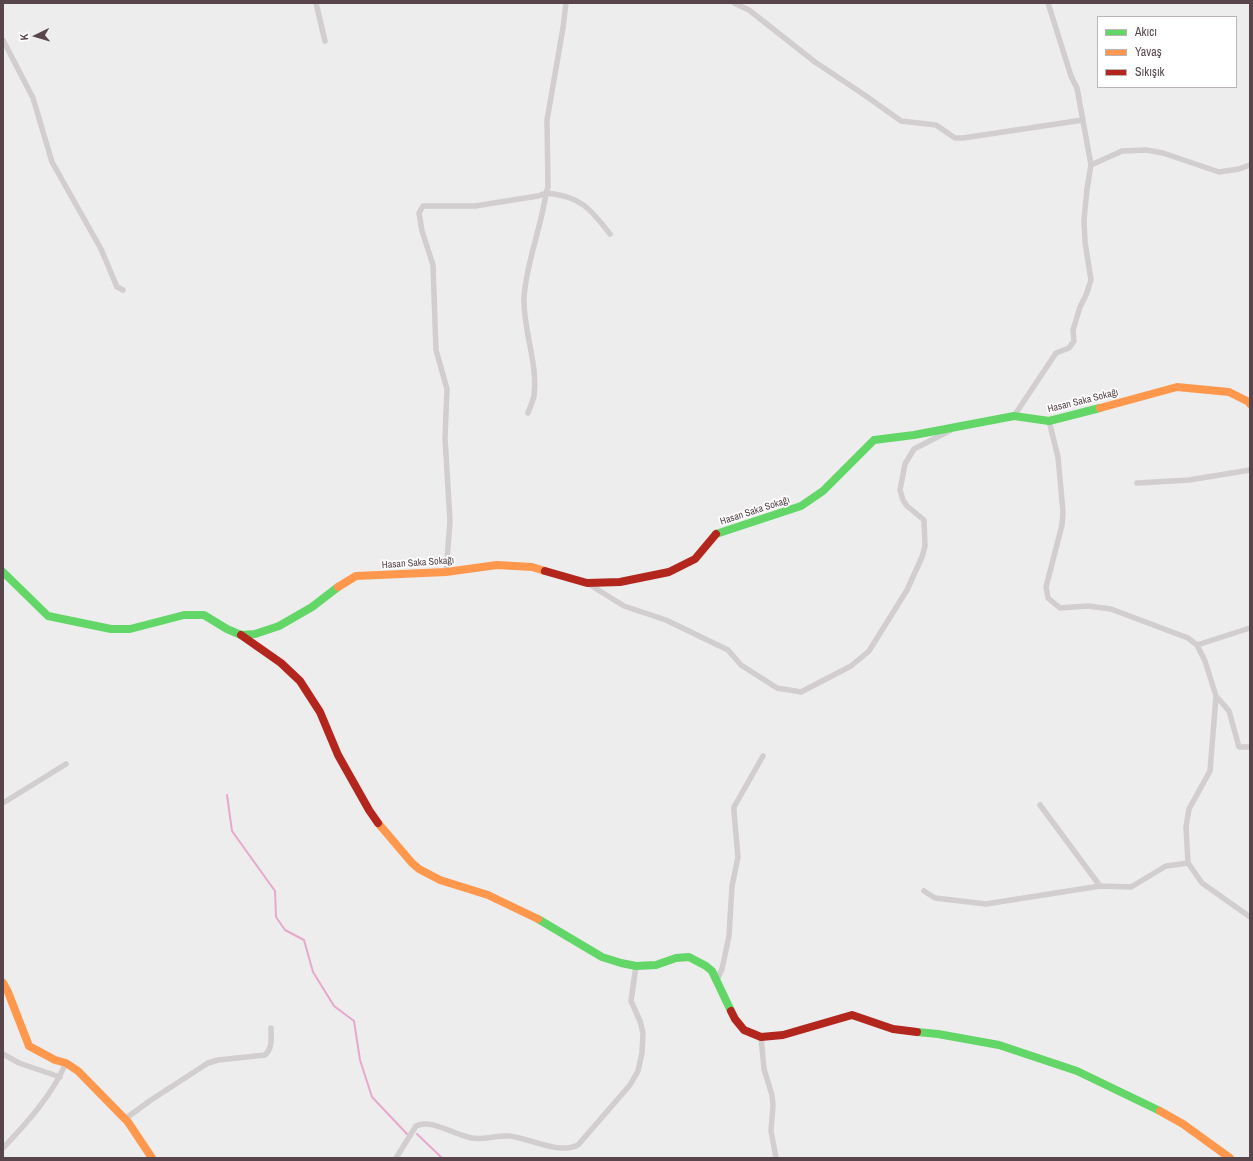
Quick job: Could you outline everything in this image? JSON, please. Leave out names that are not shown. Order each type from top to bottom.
[{"type":"street","points":[[316,3],[325,41]]},
{"type":"street","points":[[528,413],[533,398],[534,380],[533,362],[525,320],[525,290],[548,188],[547,120],[566,3]]},
{"type":"street","points":[[734,3],[749,10],[815,62],[901,121],[936,125],[955,138],[963,138],[1083,120]]},
{"type":"street","points":[[1014,416],[1056,353],[1069,348],[1074,341],[1073,330],[1080,307],[1091,280],[1085,242],[1084,220],[1091,165],[1077,88],[1071,76],[1048,3]]},
{"type":"street","points":[[3,40],[32,98],[52,162],[101,249],[117,286],[124,290]]},
{"type":"street","points":[[1091,165],[1122,151],[1146,150],[1163,153],[1218,172],[1250,166]]},
{"type":"street","points":[[446,572],[450,521],[445,438],[447,389],[436,350],[433,265],[422,231],[420,213],[423,206],[475,206],[538,196],[546,193],[558,194],[582,204],[593,212],[610,234]]},
{"type":"street","name":"Hasan Saka Sokağı","points":[[241,635],[255,634],[279,626],[312,607],[336,588],[356,576],[446,572],[497,565],[532,567],[587,583],[620,582],[669,572],[695,559],[715,534],[801,506],[823,491],[874,440],[914,435],[1014,416],[1049,421],[1177,387],[1229,392],[1250,402]]},
{"type":"street","points":[[1049,421],[1058,457],[1063,512],[1062,525],[1046,587],[1048,598],[1060,608],[1088,606],[1111,609],[1188,638],[1197,645],[1205,661],[1216,696],[1210,771],[1189,809],[1186,827],[1188,863],[1202,884],[1250,917]]},
{"type":"street","points":[[587,583],[624,606],[666,620],[728,650],[742,665],[777,688],[801,692],[851,666],[869,651],[907,590],[922,557],[925,546],[924,520],[907,506],[903,500],[900,490],[905,464],[914,449],[954,428]]},
{"type":"street","points":[[1138,483],[1189,480],[1250,470]]},
{"type":"street","points":[[3,572],[48,616],[110,629],[130,629],[184,615],[204,615],[227,629],[241,635],[281,663],[292,673],[306,690],[320,712],[338,755],[369,810],[416,866],[426,874],[488,895],[514,906],[533,916],[570,940],[602,956],[621,963],[636,966],[656,965],[676,958],[689,957],[709,969],[717,980],[735,1019],[744,1030],[761,1037],[783,1035],[852,1015],[893,1029],[938,1034],[999,1045],[1077,1071],[1147,1104],[1183,1124],[1230,1158]]},
{"type":"street","points":[[1197,645],[1250,628]]},
{"type":"street","points":[[1216,696],[1229,711],[1239,747],[1250,747]]},
{"type":"street","points":[[717,980],[722,969],[728,936],[732,886],[738,857],[734,807],[763,756]]},
{"type":"street","points":[[3,803],[66,764]]},
{"type":"street","points":[[1040,805],[1100,886]]},
{"type":"street","points":[[924,891],[935,898],[986,904],[1100,886],[1131,887],[1166,866],[1188,863]]},
{"type":"street","points":[[396,1158],[416,1126],[419,1124],[429,1124],[472,1138],[506,1136],[517,1137],[540,1144],[565,1149],[578,1145],[630,1085],[638,1071],[642,1053],[643,1033],[640,1021],[631,1001],[636,966]]},
{"type":"street","points":[[3,983],[29,1046],[55,1060],[66,1063],[78,1071],[125,1119],[152,1158]]},
{"type":"street","points":[[125,1119],[208,1063],[218,1060],[265,1055],[269,1051],[271,1043],[270,1028]]},
{"type":"street","points":[[761,1037],[764,1069],[772,1095],[773,1105],[771,1131],[776,1158]]},
{"type":"street","points":[[3,1054],[19,1063],[60,1077]]},
{"type":"street","points":[[3,1148],[24,1126],[60,1077],[66,1063]]},
{"type":"waterway","points":[[227,795],[232,831],[275,891],[276,917],[285,930],[304,940],[313,972],[334,1006],[354,1021],[360,1060],[372,1097],[407,1134]]},
{"type":"waterway","points":[[417,1134],[442,1158]]},
{"type":"traffic: fast","points":[[716,534],[801,506],[823,491],[874,440],[914,435],[1014,416],[1049,421],[1100,408]]},
{"type":"traffic: fast","points":[[3,572],[48,616],[111,629],[130,629],[184,615],[204,615],[227,629],[241,635],[255,634],[279,626],[312,607],[338,587]]},
{"type":"traffic: fast","points":[[538,919],[602,957],[621,963],[636,966],[656,965],[676,958],[689,957],[712,971],[731,1011]]},
{"type":"traffic: fast","points":[[917,1032],[938,1034],[999,1045],[1077,1071],[1160,1111]]},
{"type":"traffic: slow","points":[[1100,408],[1177,387],[1229,392],[1249,402],[1250,404]]},
{"type":"traffic: slow","points":[[338,587],[356,576],[446,572],[497,565],[532,567],[545,571]]},
{"type":"traffic: slow","points":[[378,823],[412,863],[419,869],[440,880],[488,895],[538,919]]},
{"type":"traffic: slow","points":[[3,983],[29,1046],[55,1060],[66,1063],[78,1071],[128,1122],[152,1158]]},
{"type":"traffic: slow","points":[[1160,1111],[1183,1124],[1230,1158]]},
{"type":"traffic: jam","points":[[545,571],[587,583],[620,582],[669,572],[695,559],[716,534]]},
{"type":"traffic: jam","points":[[241,635],[281,663],[300,681],[320,712],[338,755],[378,823]]},
{"type":"traffic: jam","points":[[731,1011],[735,1019],[744,1030],[761,1037],[783,1035],[852,1015],[893,1029],[917,1032]]}]
